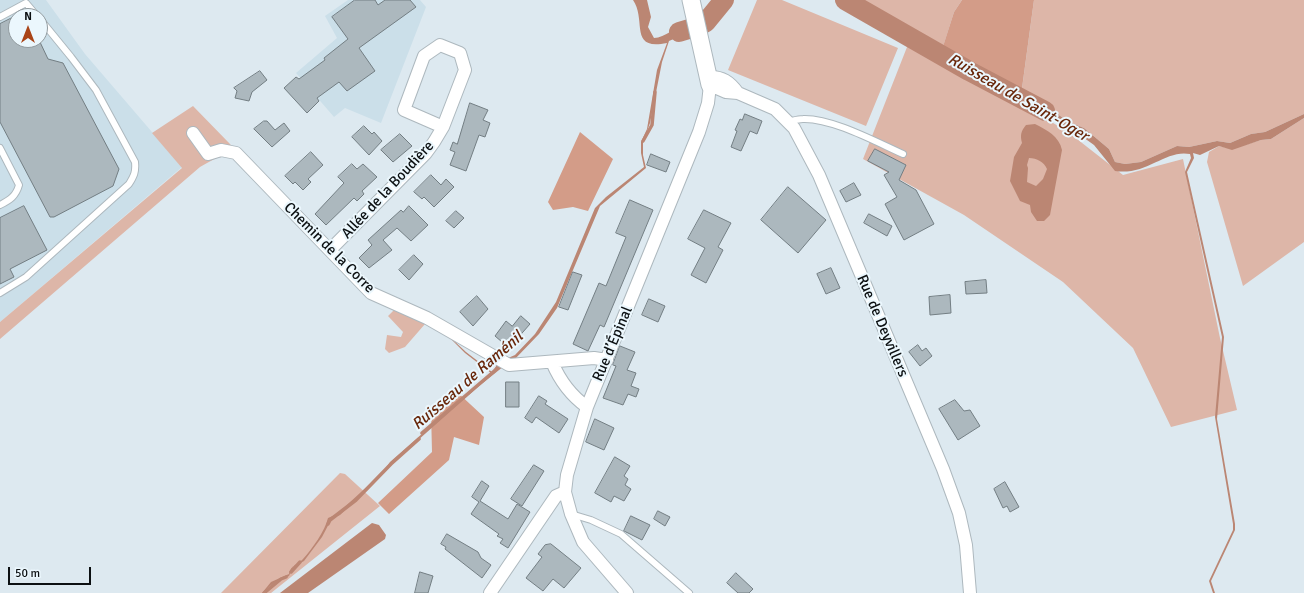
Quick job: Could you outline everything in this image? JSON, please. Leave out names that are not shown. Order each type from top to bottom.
[{"type":"street","points":[[691,0],[709,81]]},
{"type":"street","name":"Allée de la Boudière","points":[[330,250],[426,153],[443,127],[465,70],[460,53],[440,45],[424,56],[404,110],[443,127]]},
{"type":"street","name":"Rue de Deyvillers","points":[[709,81],[723,78],[738,92],[775,109],[794,128],[819,175],[960,513],[966,545],[970,593]]},
{"type":"street","name":"Rue d’Épinal","points":[[627,593],[583,542],[571,514],[565,492],[570,459],[587,407],[699,132],[708,103],[709,81]]},
{"type":"street","name":"Chemin de la Corre","points":[[193,133],[208,154],[221,150],[236,153],[371,293],[426,318],[503,363],[552,362],[594,358],[607,360]]},
{"type":"street","points":[[552,362],[560,381],[575,398],[587,407]]},
{"type":"street","points":[[490,593],[556,496],[565,492]]},
{"type":"lane","points":[[0,16],[25,2]]},
{"type":"lane","points":[[0,293],[26,277],[129,184],[135,174],[136,169],[136,162],[96,90],[48,30]]},
{"type":"lane","points":[[787,122],[803,119],[823,122],[848,130],[903,154]]},
{"type":"lane","points":[[0,148],[19,185],[17,194],[10,200],[0,205]]},
{"type":"lane","points":[[571,514],[591,520],[621,534],[689,593]]},
{"type":"shaded area","points":[[0,0],[46,0],[85,54],[182,167],[0,322]]},
{"type":"shaded area","points":[[348,0],[420,0],[426,7],[381,123],[345,108],[334,117],[296,73],[337,38],[325,16]]},
{"type":"shaded area","points":[[633,0],[647,0],[651,17],[648,27],[654,38],[662,36],[688,23],[690,32],[669,41],[662,62],[650,123],[643,143],[643,155],[646,168],[600,206],[557,308],[539,334],[514,360],[504,366],[478,387],[383,472],[390,462],[491,373],[465,353],[438,326],[466,352],[492,372],[499,362],[515,355],[535,334],[556,302],[595,208],[606,197],[644,167],[641,153],[641,142],[647,129],[657,70],[667,43],[655,44],[647,42],[643,38],[637,8]]},
{"type":"shaded area","points":[[757,0],[782,0],[898,48],[866,126],[728,70]]},
{"type":"shaded area","points":[[863,0],[962,0],[954,12],[942,50],[860,5]]},
{"type":"shaded area","points":[[962,0],[1034,0],[1020,103],[939,59],[954,12]]},
{"type":"shaded area","points":[[1034,0],[1304,0],[1304,114],[1265,132],[1251,134],[1230,143],[1217,141],[1189,147],[1177,146],[1141,162],[1125,164],[1115,162],[1109,149],[1084,128],[1069,122],[1053,111],[1021,96]]},
{"type":"shaded area","points":[[911,33],[942,50],[939,59],[909,42]]},
{"type":"shaded area","points":[[909,42],[1020,103],[1068,132],[1123,175],[1183,159],[1220,338],[1237,410],[1171,427],[1133,348],[1063,282],[964,215],[863,159]]},
{"type":"shaded area","points":[[1021,96],[1053,111],[1069,122],[1084,128],[1109,149],[1115,162],[1125,164],[1141,162],[1177,146],[1189,147],[1217,141],[1230,143],[1251,134],[1265,132],[1304,114],[1304,118],[1271,139],[1261,140],[1232,150],[1219,146],[1200,155],[1193,153],[1194,158],[1187,172],[1224,337],[1217,419],[1235,530],[1211,581],[1215,593],[1213,593],[1209,581],[1233,530],[1233,524],[1215,417],[1222,337],[1185,172],[1191,158],[1190,154],[1173,155],[1136,170],[1126,172],[1115,171],[1094,145],[1080,135],[1020,103]]},
{"type":"shaded area","points":[[193,106],[374,292],[396,309],[425,324],[405,347],[389,353],[385,349],[387,335],[401,337],[403,332],[388,316],[395,309],[378,302],[358,287],[244,165],[232,158],[227,157],[217,158],[200,167],[0,339],[0,322],[182,168],[152,133]]},
{"type":"shaded area","points":[[1304,118],[1304,242],[1243,286],[1207,162],[1209,152],[1219,146],[1232,149],[1261,140],[1271,139]]},
{"type":"shaded area","points":[[1035,124],[1048,131],[1058,141],[1062,150],[1050,215],[1044,221],[1037,221],[1031,212],[1030,205],[1020,201],[1010,181],[1014,157],[1022,143],[1021,133],[1026,125]],"holes":[[[1029,158],[1042,162],[1047,169],[1043,179],[1036,186],[1027,182],[1027,165]]]},
{"type":"shaded area","points":[[580,132],[613,159],[588,211],[573,207],[553,210],[548,202]]},
{"type":"shaded area","points":[[456,391],[484,417],[479,445],[454,437],[449,460],[389,514],[378,503],[432,452],[431,411]]},
{"type":"shaded area","points":[[383,472],[340,515],[332,518],[322,537],[304,561],[293,567],[303,559],[318,540],[328,518],[342,512],[348,504]]},
{"type":"shaded area","points":[[340,473],[345,474],[380,506],[271,593],[221,593]]},
{"type":"shaded area","points":[[372,523],[379,525],[386,535],[385,539],[308,593],[280,593]]},
{"type":"shaded area","points":[[293,567],[289,576],[272,585],[264,593],[262,593],[271,582],[289,574]]},
{"type":"building","points":[[355,0],[375,0],[378,5],[385,0],[410,0],[416,7],[359,48],[375,71],[347,91],[339,82],[317,98],[319,101],[307,113],[284,88],[296,77],[299,79],[325,60],[324,58],[348,39],[332,17]]},
{"type":"building","points":[[8,20],[8,48],[43,48],[48,59],[63,63],[119,169],[113,186],[54,217],[50,217],[0,122],[0,24]]},
{"type":"building","points":[[260,71],[267,80],[252,92],[249,101],[235,98],[237,91],[234,88]]},
{"type":"building","points":[[470,103],[488,110],[483,120],[490,123],[485,137],[479,135],[466,171],[450,165],[455,152],[450,150],[453,142],[457,144]]},
{"type":"building","points":[[745,114],[762,121],[757,134],[750,131],[741,151],[731,147],[737,131],[735,130],[740,119],[742,120]]},
{"type":"building","points":[[264,121],[267,121],[275,130],[284,123],[290,131],[272,147],[254,129]]},
{"type":"building","points":[[364,126],[372,134],[374,132],[382,141],[369,155],[352,137]]},
{"type":"building","points":[[400,134],[412,146],[393,162],[381,150]]},
{"type":"building","points":[[875,149],[906,165],[899,180],[916,190],[934,224],[904,240],[885,204],[897,197],[884,175],[889,172],[868,161]]},
{"type":"building","points":[[311,152],[323,165],[308,179],[311,182],[303,190],[295,182],[293,184],[285,176]]},
{"type":"building","points":[[651,154],[670,162],[666,172],[647,165]]},
{"type":"building","points":[[352,164],[357,169],[363,164],[377,177],[362,191],[364,194],[357,201],[354,198],[326,225],[315,214],[344,183],[338,177]]},
{"type":"building","points":[[431,175],[441,185],[446,179],[454,187],[434,207],[424,197],[422,199],[414,192]]},
{"type":"building","points":[[854,183],[861,195],[846,202],[840,191]]},
{"type":"building","points":[[788,187],[826,220],[798,253],[761,220]]},
{"type":"building","points":[[630,200],[653,210],[604,327],[600,325],[588,351],[573,344],[599,283],[606,286],[626,237],[616,233]]},
{"type":"building","points":[[24,206],[47,250],[10,269],[14,277],[0,284],[0,218]]},
{"type":"building","points":[[409,206],[428,225],[411,241],[397,228],[383,240],[392,250],[369,268],[359,258],[372,245],[368,240],[401,210],[403,212]]},
{"type":"building","points":[[704,210],[731,223],[718,247],[723,250],[706,283],[691,275],[705,248],[688,239]]},
{"type":"building","points":[[456,211],[464,218],[454,228],[446,221]]},
{"type":"building","points":[[869,214],[892,226],[887,236],[864,223]]},
{"type":"building","points":[[414,255],[423,264],[409,280],[399,270]]},
{"type":"building","points":[[831,268],[840,288],[826,294],[817,274]]},
{"type":"building","points":[[573,272],[582,275],[568,310],[559,307]]},
{"type":"building","points":[[986,280],[987,293],[966,294],[965,282]]},
{"type":"building","points":[[950,295],[951,313],[930,315],[929,297]]},
{"type":"building","points":[[477,296],[488,309],[473,326],[460,312]]},
{"type":"building","points":[[649,299],[665,306],[658,322],[642,315]]},
{"type":"building","points":[[521,316],[530,324],[509,348],[495,336],[506,321],[512,326]]},
{"type":"building","points":[[918,345],[922,351],[926,348],[932,356],[920,366],[909,352]]},
{"type":"building","points":[[620,346],[635,352],[627,370],[636,373],[631,386],[639,389],[636,397],[628,394],[623,405],[603,398],[616,366],[613,365]]},
{"type":"building","points":[[506,382],[519,382],[519,407],[506,407]]},
{"type":"building","points":[[539,396],[547,401],[545,404],[568,419],[559,433],[536,417],[532,423],[525,418]]},
{"type":"building","points":[[955,400],[964,411],[970,410],[980,426],[958,440],[939,409]]},
{"type":"building","points":[[595,419],[614,428],[604,450],[586,442]]},
{"type":"building","points":[[615,457],[630,466],[624,476],[628,479],[625,485],[631,489],[624,501],[614,496],[611,502],[595,493]]},
{"type":"building","points":[[534,465],[544,471],[522,506],[511,499]]},
{"type":"building","points":[[482,481],[489,486],[480,501],[508,519],[517,504],[530,512],[508,548],[500,543],[503,539],[497,536],[499,534],[471,514],[479,502],[472,497]]},
{"type":"building","points":[[1005,482],[1019,507],[1010,512],[1007,506],[1003,508],[994,489]]},
{"type":"building","points":[[658,511],[670,517],[665,526],[654,519]]},
{"type":"building","points":[[631,516],[650,525],[642,540],[624,531]]},
{"type":"building","points":[[447,534],[478,552],[481,558],[491,565],[482,578],[445,549],[446,547],[441,544]]},
{"type":"building","points":[[551,544],[581,568],[564,588],[553,579],[543,591],[526,578],[542,557],[538,554],[545,545]]},
{"type":"building","points":[[420,572],[433,576],[428,593],[415,593]]},
{"type":"building","points":[[736,573],[753,589],[749,593],[738,593],[727,583]]},
{"type":"waterway","name":"Ruisseau de Saint-Oger","points":[[679,32],[699,26],[706,22],[724,0]]},
{"type":"waterway","name":"Ruisseau de Saint-Oger","points":[[845,0],[969,71],[1045,111]]},
{"type":"waterway","name":"Ruisseau de Raménil","points":[[643,141],[652,125],[655,92]]},
{"type":"waterway","name":"Ruisseau de Raménil","points":[[422,433],[499,367]]},
{"type":"waterway","name":"Ruisseau de Raménil","points":[[328,524],[330,520],[356,500],[391,464],[419,439]]},
{"type":"waterway","name":"Ruisseau de Raménil","points":[[291,572],[300,562]]},
{"type":"waterway","name":"Ruisseau de Raménil","points":[[264,593],[281,579],[286,577]]}]
